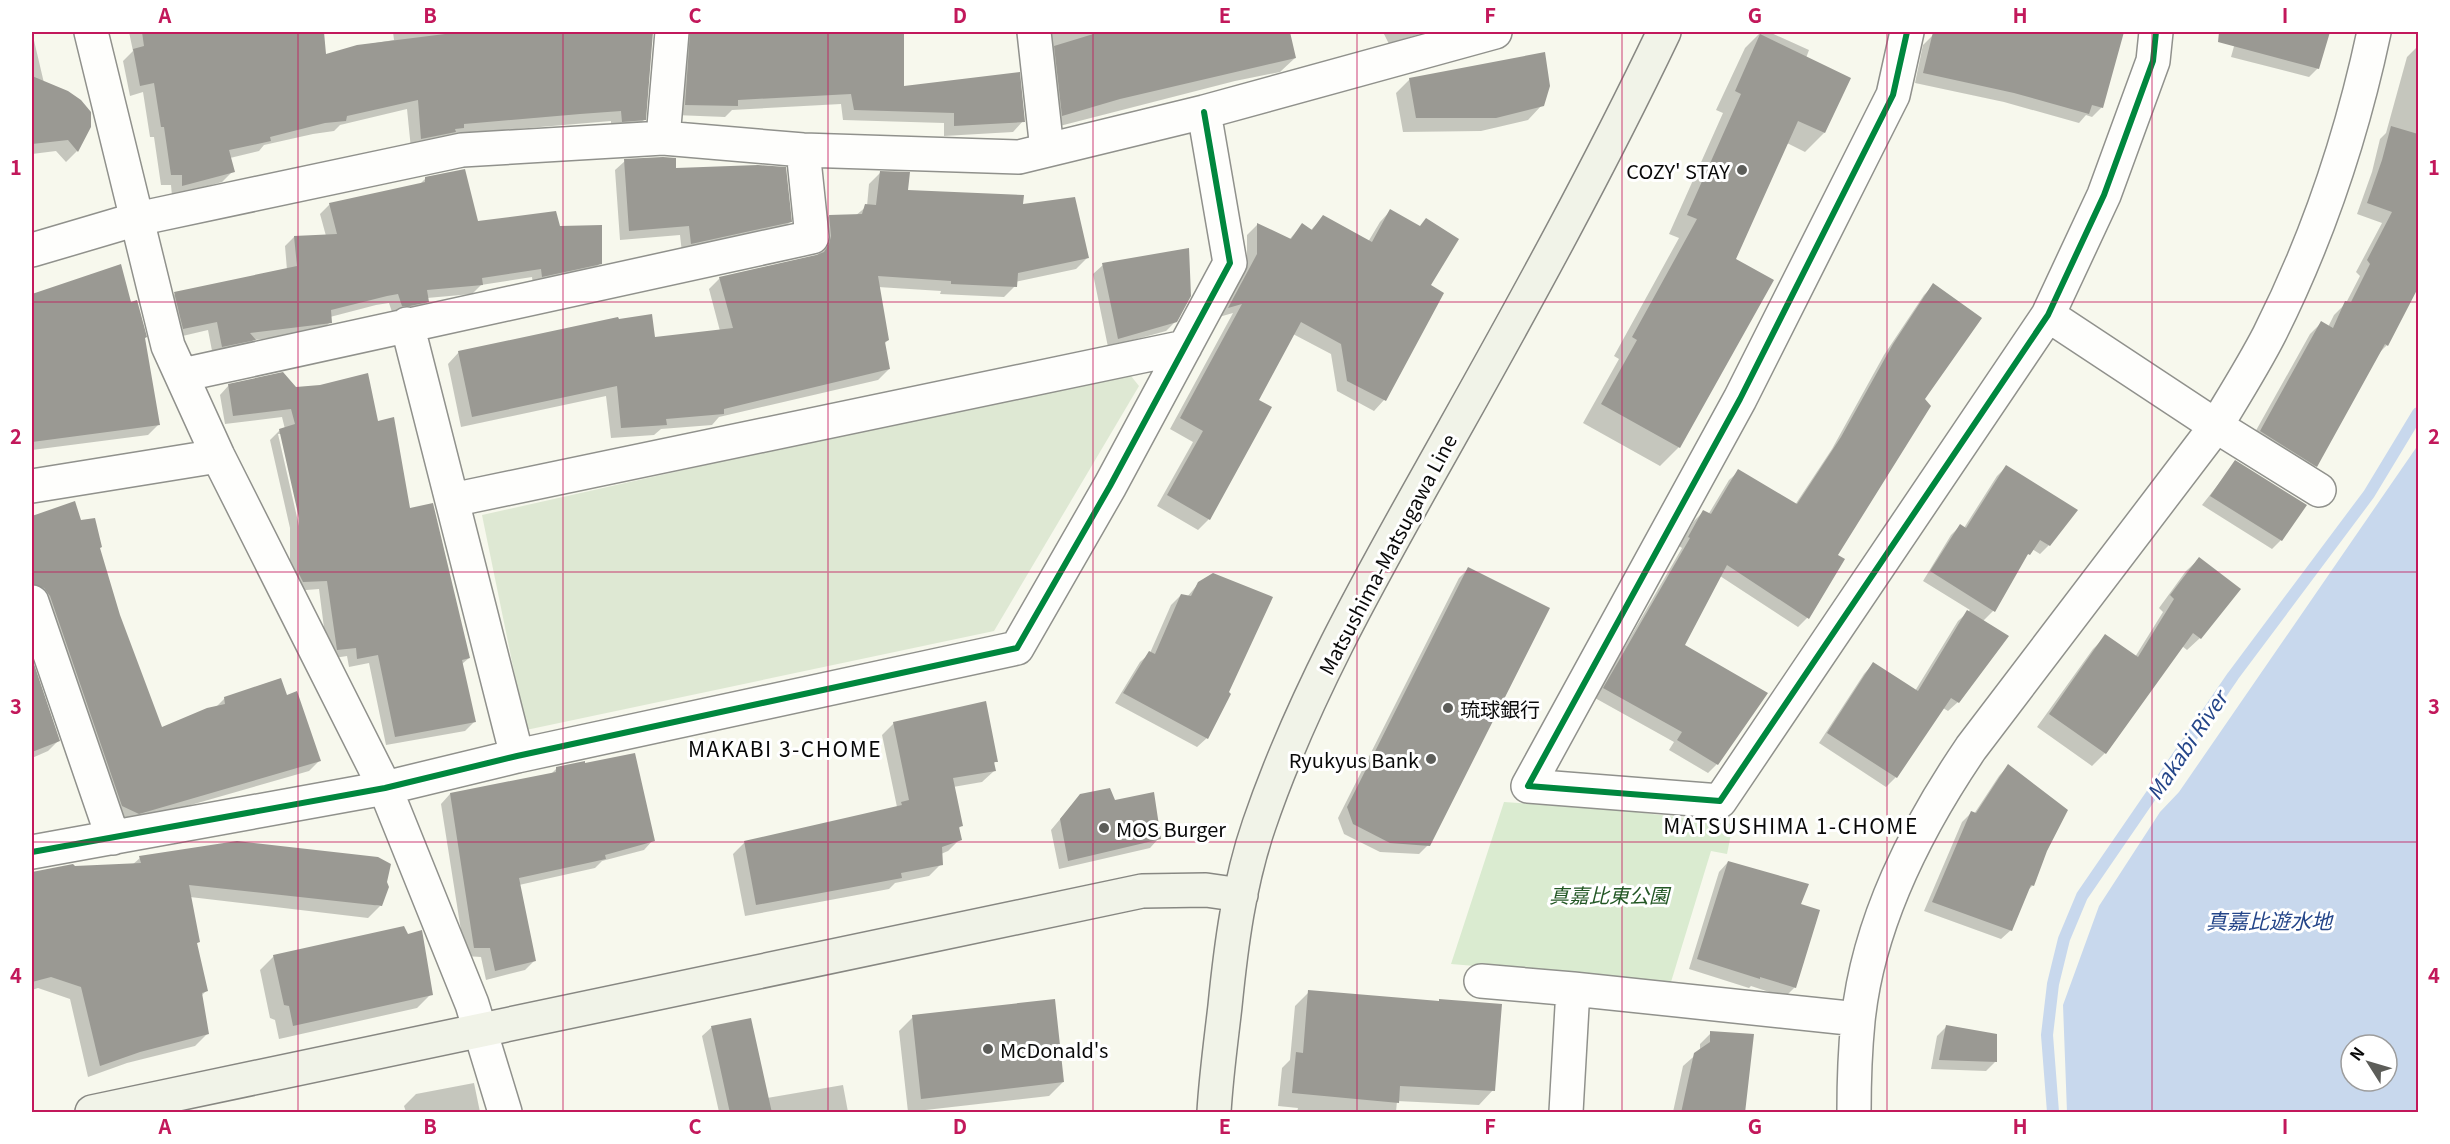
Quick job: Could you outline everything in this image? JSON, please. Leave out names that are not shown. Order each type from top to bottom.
[{"type":"street","points":[[91,32],[168,346],[218,456],[385,788],[481,1030],[505,1113]]},
{"type":"street","points":[[663,138],[672,32]]},
{"type":"street","points":[[1034,32],[1047,150]]},
{"type":"street","points":[[32,250],[137,219],[462,150],[663,138],[804,150],[1019,157],[1204,112],[1495,32]]},
{"type":"street","name":"Matsushima-Matsugawa Line","points":[[1214,1113],[1230,962],[1241,895],[1258,827],[1289,750],[1331,658],[1396,532],[1612,140],[1664,32]]},
{"type":"street","points":[[1907,32],[1893,95],[1888,105],[1740,399],[1528,786],[1720,801],[2048,315],[2104,195],[2153,61],[2156,32]]},
{"type":"street","points":[[1854,1113],[1858,1019],[1868,965],[1883,913],[1918,832],[1971,748],[2216,426],[2269,334],[2294,279],[2352,121],[2374,32]]},
{"type":"street","points":[[32,852],[385,788],[517,756],[1017,648],[1110,486],[1230,263],[1204,112]]},
{"type":"street","points":[[182,375],[812,237],[804,150]]},
{"type":"street","points":[[2048,315],[2216,426],[2319,490]]},
{"type":"street","points":[[407,324],[517,756]]},
{"type":"street","points":[[452,500],[1185,347]]},
{"type":"street","points":[[32,486],[218,456]]},
{"type":"street","points":[[32,602],[113,838]]},
{"type":"street","points":[[92,1113],[1142,891],[1206,890],[1241,895]]},
{"type":"street","points":[[1481,981],[1858,1019]]},
{"type":"street","points":[[1566,1113],[1573,989]]},
{"type":"green space","points":[[1127,371],[1139,386],[994,631],[526,730],[482,515]]},
{"type":"green space","name":"真嘉比東公園","points":[[1504,802],[1628,811],[1733,824],[1727,854],[1711,851],[1671,982],[1451,964]]},
{"type":"water","name":"真嘉比遊水地","points":[[2418,445],[2418,1112],[2067,1112],[2063,1005],[2099,906],[2160,812],[2179,792]]},
{"type":"building","points":[[142,32],[324,32],[326,54],[357,45],[461,32],[653,32],[646,120],[622,122],[621,111],[580,114],[464,124],[464,128],[455,129],[456,132],[421,139],[418,100],[347,116],[346,121],[325,123],[270,137],[271,141],[229,150],[235,172],[182,186],[182,175],[171,175],[164,127],[161,127],[154,83],[140,86],[133,49],[144,46]]},
{"type":"building","points":[[690,32],[778,34],[904,32],[904,86],[1020,72],[1025,122],[954,126],[954,113],[854,110],[851,94],[738,100],[738,106],[685,105]]},
{"type":"building","points":[[1100,32],[1290,32],[1296,58],[1120,99],[1062,116],[1054,46]]},
{"type":"building","points":[[1933,32],[2124,32],[2103,108],[2092,105],[2089,114],[2014,93],[1923,73]]},
{"type":"building","points":[[2219,32],[2330,32],[2319,69],[2218,42]]},
{"type":"building","points":[[1760,34],[1851,78],[1825,133],[1798,121],[1736,259],[1774,280],[1680,448],[1601,404],[1637,340],[1632,337],[1697,219],[1687,215],[1741,94],[1735,91]]},
{"type":"building","points":[[1545,52],[1550,86],[1544,106],[1496,118],[1416,118],[1409,78]]},
{"type":"building","points":[[32,76],[68,91],[81,100],[91,112],[91,127],[78,152],[68,140],[32,144]]},
{"type":"building","points":[[2391,126],[2418,134],[2418,288],[2388,346],[2385,344],[2317,467],[2260,431],[2321,321],[2333,328],[2345,301],[2351,302],[2370,264],[2367,260],[2392,212],[2367,203]]},
{"type":"building","points":[[676,158],[676,168],[758,165],[786,167],[792,222],[691,244],[689,226],[629,231],[624,159]]},
{"type":"building","points":[[465,169],[478,221],[556,211],[560,226],[602,225],[602,264],[542,277],[541,269],[482,278],[483,285],[427,290],[429,302],[410,306],[402,306],[398,294],[387,296],[331,310],[332,323],[250,333],[256,340],[222,347],[217,322],[183,329],[174,292],[297,266],[294,236],[337,234],[329,203],[425,182],[425,177]]},
{"type":"building","points":[[880,171],[910,172],[908,190],[1024,195],[1023,204],[1075,197],[1089,258],[1018,273],[1017,287],[951,284],[951,281],[878,276],[889,340],[885,342],[890,369],[724,409],[724,414],[666,419],[667,425],[621,428],[617,386],[472,417],[458,351],[618,317],[619,319],[652,314],[655,337],[733,328],[719,277],[824,252],[831,236],[829,215],[862,214],[865,204],[876,205]]},
{"type":"building","points":[[1390,209],[1420,226],[1426,218],[1459,239],[1431,285],[1444,293],[1386,401],[1347,381],[1341,344],[1301,322],[1259,400],[1272,407],[1210,520],[1167,495],[1203,431],[1180,418],[1242,304],[1228,308],[1257,254],[1257,223],[1291,239],[1302,223],[1312,230],[1323,215],[1372,242]]},
{"type":"building","points":[[1189,248],[1191,296],[1177,322],[1118,339],[1102,263]]},
{"type":"building","points":[[121,264],[131,302],[137,300],[147,337],[145,338],[160,425],[32,442],[32,294]]},
{"type":"building","points":[[1933,283],[1982,318],[1925,399],[1931,406],[1838,555],[1845,559],[1809,619],[1727,565],[1685,645],[1768,693],[1718,765],[1677,740],[1682,732],[1603,688],[1690,538],[1688,537],[1703,510],[1711,514],[1738,469],[1797,504],[1841,437],[1893,344]]},
{"type":"building","points":[[283,372],[296,387],[320,385],[368,373],[378,421],[394,417],[410,508],[433,503],[470,658],[462,660],[476,722],[395,737],[378,655],[357,659],[356,648],[337,650],[327,581],[303,582],[299,574],[299,518],[279,429],[295,424],[291,409],[233,416],[228,384]]},
{"type":"building","points":[[2235,460],[2307,505],[2282,541],[2210,496]]},
{"type":"building","points":[[2006,465],[2078,510],[2050,546],[2040,540],[2030,555],[2028,554],[1995,612],[1930,571],[1960,524],[1966,528]]},
{"type":"building","points":[[75,501],[81,520],[95,518],[102,547],[100,548],[120,615],[162,727],[207,708],[225,704],[224,697],[281,678],[287,695],[297,691],[321,761],[139,814],[122,806],[50,596],[44,588],[32,584],[32,516]]},
{"type":"building","points":[[2199,557],[2241,589],[2201,639],[2193,633],[2106,754],[2049,714],[2105,634],[2138,657],[2174,599],[2170,595]]},
{"type":"building","name":"琉球銀行","points":[[1468,567],[1550,608],[1430,846],[1390,843],[1353,824],[1347,807]]},
{"type":"building","points":[[1213,573],[1273,597],[1229,692],[1231,694],[1208,739],[1123,693],[1149,651],[1155,654],[1181,594],[1191,596],[1198,582]]},
{"type":"building","points":[[1967,610],[2009,636],[1959,703],[1951,698],[1897,778],[1827,733],[1873,662],[1918,691]]},
{"type":"building","points":[[32,658],[60,741],[32,752]]},
{"type":"building","points":[[986,701],[998,762],[994,762],[996,771],[953,778],[963,826],[959,827],[962,840],[942,847],[943,865],[901,873],[902,878],[756,905],[744,841],[902,805],[901,802],[909,800],[893,722]]},
{"type":"building","points":[[635,753],[655,841],[605,855],[606,859],[519,878],[536,961],[495,971],[490,948],[474,948],[450,793],[556,772],[556,767]]},
{"type":"building","points":[[2008,764],[2068,810],[2047,851],[2034,886],[2031,885],[2012,931],[1932,902],[1971,811],[1976,813]]},
{"type":"building","name":"MOS Burger","points":[[1110,788],[1115,800],[1154,792],[1161,839],[1068,861],[1060,819],[1080,794]]},
{"type":"building","points":[[237,841],[378,857],[391,864],[387,882],[389,887],[382,906],[189,885],[200,942],[197,943],[208,991],[202,993],[209,1034],[140,1052],[100,1066],[81,987],[51,977],[32,982],[32,872],[73,864],[75,866],[141,863],[139,856]]},
{"type":"building","points":[[1728,861],[1809,884],[1801,904],[1820,910],[1796,988],[1697,959]]},
{"type":"building","points":[[404,926],[408,934],[422,930],[433,995],[293,1026],[289,1006],[284,1005],[273,955]]},
{"type":"building","points":[[1308,990],[1502,1004],[1495,1091],[1400,1086],[1399,1103],[1292,1093],[1296,1052],[1303,1053]]},
{"type":"building","name":"McDonald's","points":[[1055,999],[1064,1082],[921,1099],[912,1015]]},
{"type":"building","points":[[751,1018],[772,1113],[730,1113],[711,1026]]},
{"type":"building","points":[[1946,1025],[1997,1034],[1997,1062],[1939,1060]]},
{"type":"building","points":[[1710,1031],[1754,1034],[1745,1113],[1681,1113],[1694,1053],[1710,1042]]},
{"type":"waterway","name":"Makabi River","points":[[2053,1112],[2047,1035],[2053,984],[2064,939],[2082,896],[2233,676],[2369,494],[2418,413]]},
{"type":"cycle path","points":[[1907,32],[1893,95],[1740,399],[1528,786],[1720,801],[2048,315],[2104,195],[2153,61],[2156,32]]},
{"type":"cycle path","points":[[32,852],[385,788],[517,756],[1017,648],[1110,486],[1230,263],[1204,112]]},
{"type":"place","name":"COZY' STAY","points":[[1742,170]]},
{"type":"place","name":"琉球銀行","points":[[1448,708]]},
{"type":"place","name":"Ryukyus Bank","points":[[1431,759]]},
{"type":"place","name":"MOS Burger","points":[[1104,828]]},
{"type":"place","name":"McDonald's","points":[[988,1049]]},
{"type":"district","name":"MAKABI 3-CHOME","points":[[785,748]]},
{"type":"district","name":"MATSUSHIMA 1-CHOME","points":[[1791,825]]}]
